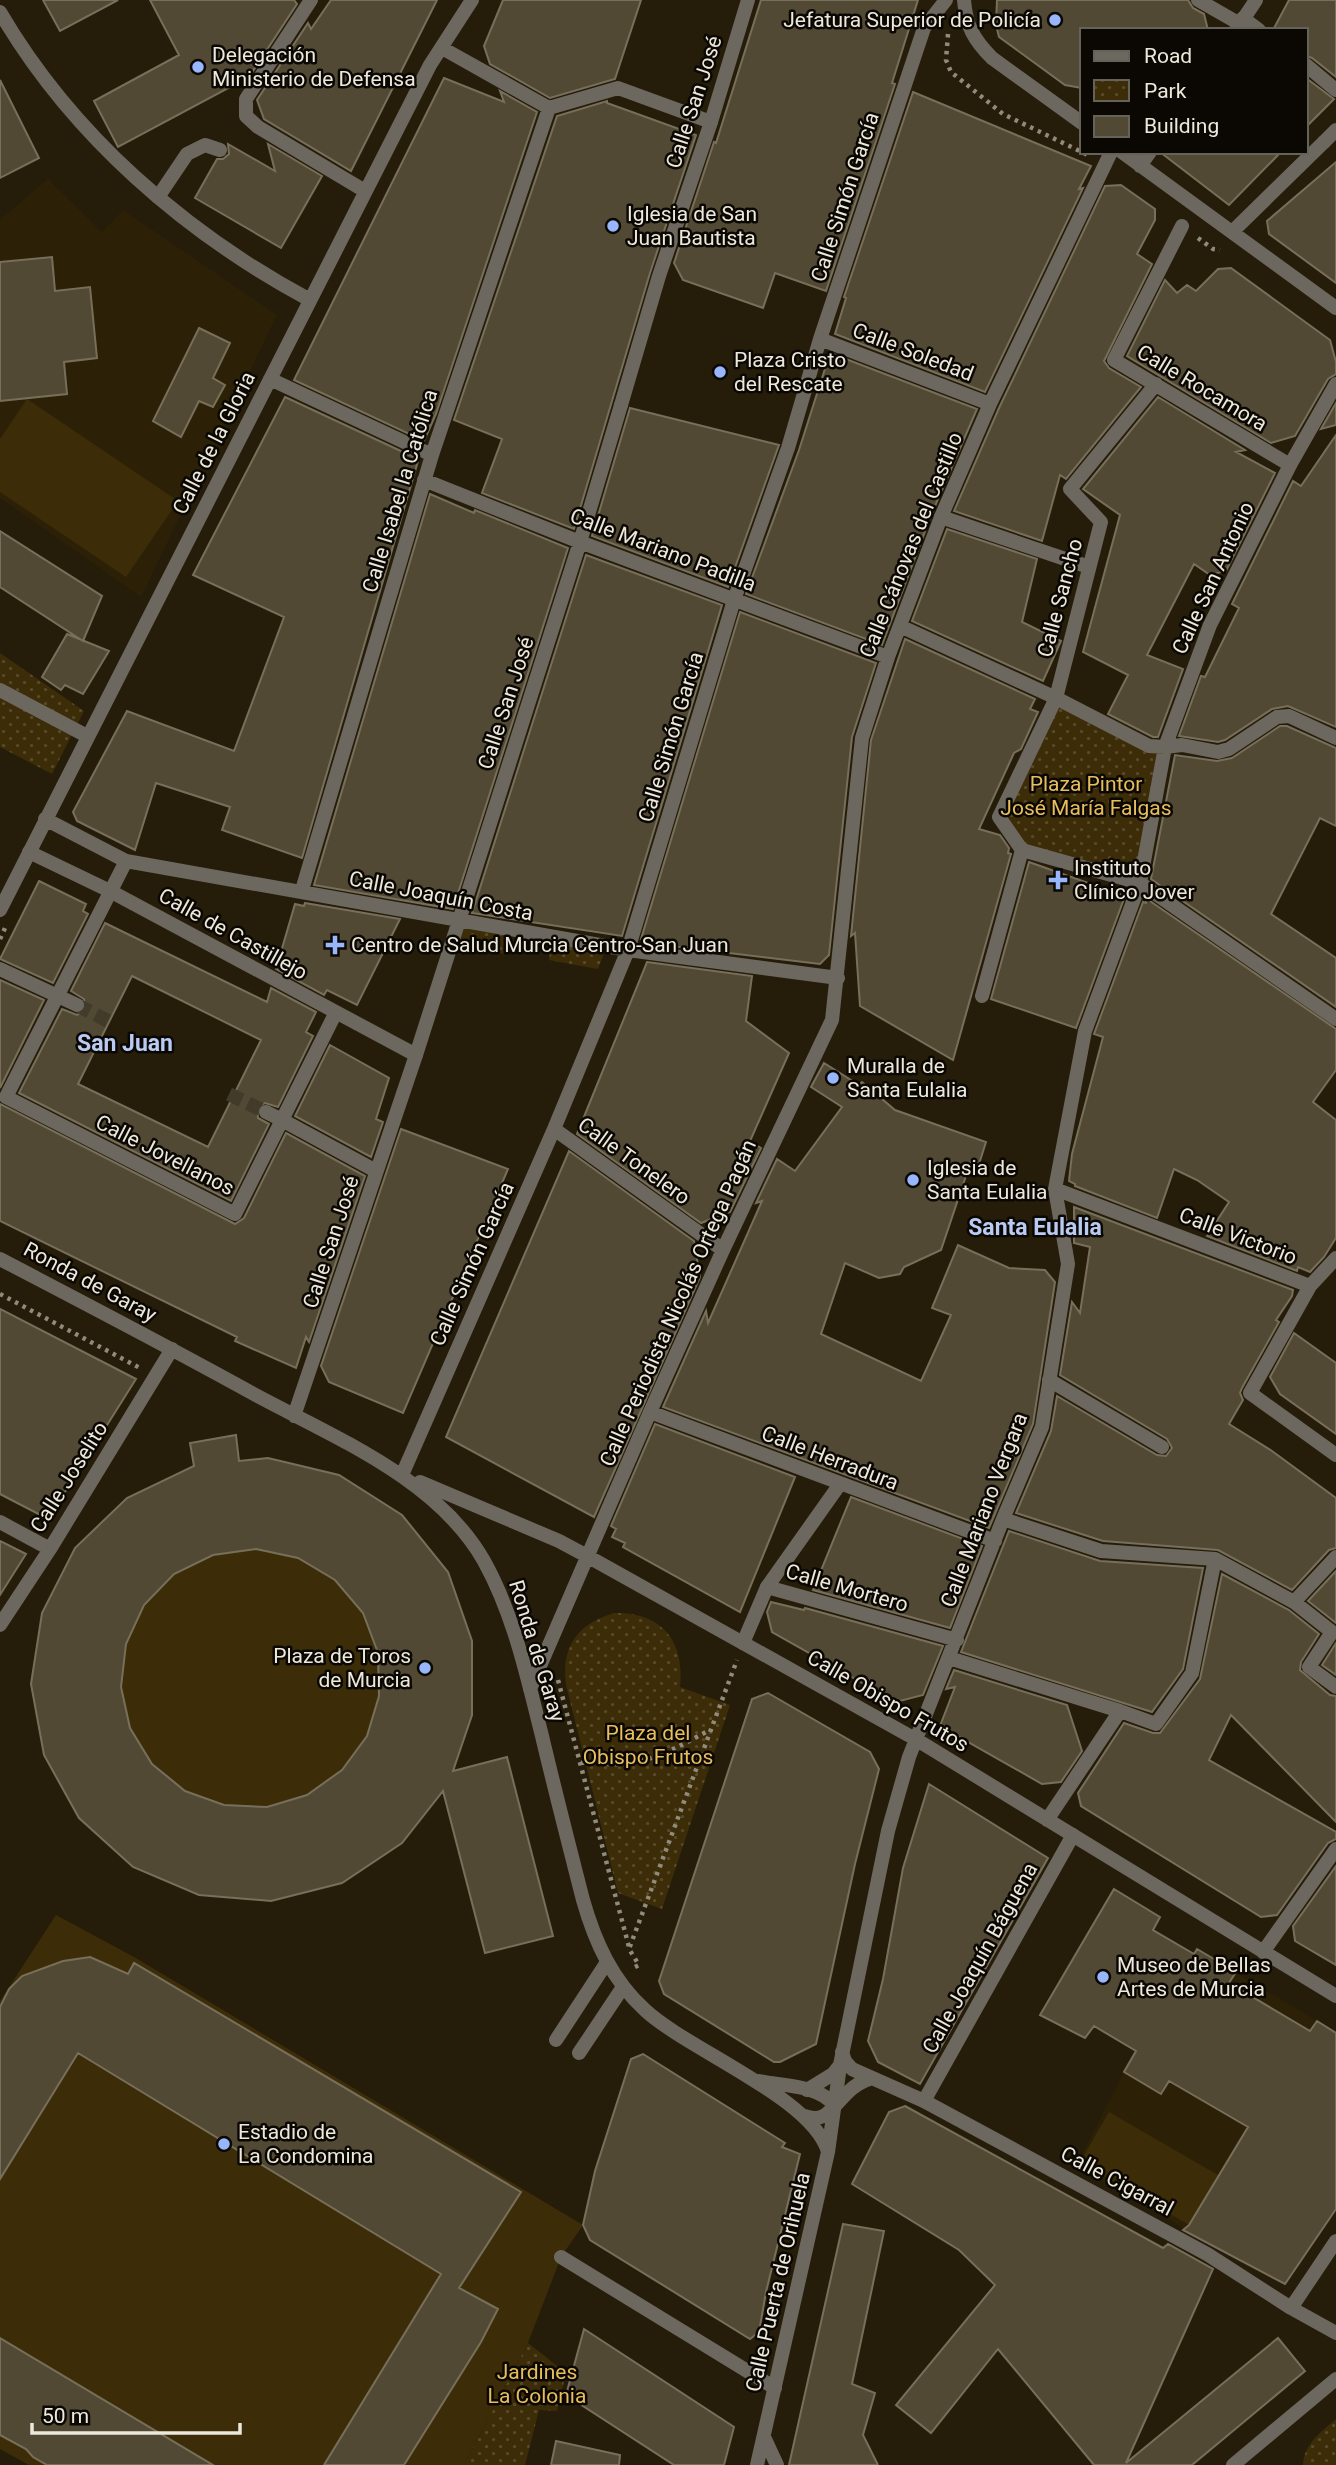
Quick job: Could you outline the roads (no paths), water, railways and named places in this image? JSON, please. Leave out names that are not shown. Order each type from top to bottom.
[{"type":"street","points":[[311,0],[246,99],[246,116],[258,127],[365,191]]},
{"type":"street","name":"Calle de la Gloria","points":[[0,910],[430,65],[472,0]]},
{"type":"street","name":"Calle San José","points":[[294,1416],[416,1055],[580,542],[659,276],[711,122],[748,0]]},
{"type":"street","name":"Calle Simón García","points":[[402,1475],[554,1129],[628,950],[734,600],[788,447],[820,339],[924,28],[946,0]]},
{"type":"street","points":[[964,0],[965,19],[979,46],[1080,122]]},
{"type":"street","points":[[1198,0],[1240,24],[1255,0]]},
{"type":"street","points":[[0,12],[29,56],[76,117],[130,173],[221,245],[310,300]]},
{"type":"street","points":[[442,48],[549,108],[618,89],[711,122]]},
{"type":"street","points":[[1308,67],[1336,90]]},
{"type":"street","name":"Calle Isabel la Católica","points":[[302,890],[424,480],[549,108]]},
{"type":"street","points":[[1231,232],[1336,130]]},
{"type":"street","points":[[158,197],[187,154],[205,145],[220,150]]},
{"type":"street","points":[[1125,154],[1336,307]]},
{"type":"street","points":[[1140,166],[1149,154]]},
{"type":"street","name":"Calle Cánovas del Castillo","points":[[809,1068],[832,1020],[862,737],[888,657],[941,517],[990,404],[1108,158]]},
{"type":"street","name":"Calle Rocamora","points":[[1182,226],[1114,360],[1290,465]]},
{"type":"street","name":"Calle Soledad","points":[[820,339],[990,404]]},
{"type":"street","points":[[270,379],[432,455]]},
{"type":"street","name":"Calle Sancho","points":[[1055,698],[1101,522],[1070,489],[1156,384]]},
{"type":"street","name":"Calle San Antonio","points":[[1140,883],[1166,747],[1209,625],[1290,465],[1336,384]]},
{"type":"street","name":"Calle Mariano Padilla","points":[[424,480],[580,542],[888,657]]},
{"type":"street","points":[[941,517],[1089,567]]},
{"type":"street","points":[[900,626],[1055,698],[1149,746],[1182,745],[1218,752],[1229,749],[1277,717],[1289,716],[1336,738]]},
{"type":"street","points":[[0,690],[87,736]]},
{"type":"street","points":[[1055,698],[999,817],[1022,850],[1140,883],[1336,1018]]},
{"type":"street","name":"Calle Joaquín Costa","points":[[45,819],[126,861],[302,890],[458,922],[628,950],[838,978]]},
{"type":"street","points":[[982,996],[1022,850]]},
{"type":"street","name":"Calle de Castillejo","points":[[29,852],[110,891],[335,1014],[416,1055]]},
{"type":"street","points":[[3,1096],[58,997],[126,861]]},
{"type":"street","name":"Calle Mariano Vergara","points":[[835,2106],[841,2058],[888,1831],[916,1740],[1042,1427],[1068,1264],[1055,1189],[1085,1031],[1140,883]]},
{"type":"street","points":[[0,970],[76,1006]]},
{"type":"street","points":[[282,1120],[335,1014]]},
{"type":"street","name":"Calle Periodista Nicolás Ortega Pagán","points":[[530,1689],[650,1412],[809,1068]]},
{"type":"street","name":"Calle Jovellanos","points":[[3,1096],[235,1214],[282,1120]]},
{"type":"street","points":[[266,1112],[376,1171]]},
{"type":"street","name":"Calle Tonelero","points":[[554,1129],[723,1251]]},
{"type":"street","name":"Calle Victorio","points":[[1055,1189],[1310,1286],[1250,1393],[1336,1455]]},
{"type":"street","name":"Ronda de Garay","points":[[0,1259],[172,1349],[402,1475],[442,1508],[484,1560],[508,1612],[590,1927],[607,1962],[620,1983],[643,2009],[667,2028],[754,2081],[803,2115],[818,2130],[828,2152]]},
{"type":"street","points":[[1310,1286],[1335,1259]]},
{"type":"street","name":"Calle Joselito","points":[[0,1625],[50,1549],[172,1349]]},
{"type":"street","points":[[1049,1380],[1162,1447]]},
{"type":"street","name":"Calle Herradura","points":[[650,1412],[995,1542]]},
{"type":"street","name":"Calle Obispo Frutos","points":[[402,1475],[559,1541],[743,1643],[916,1740],[1336,1996]]},
{"type":"street","points":[[743,1643],[767,1587],[840,1485]]},
{"type":"street","points":[[1003,1519],[1101,1551],[1215,1559],[1294,1602],[1332,1632],[1308,1667],[1336,1687]]},
{"type":"street","points":[[0,1522],[50,1549]]},
{"type":"street","points":[[1294,1602],[1336,1558]]},
{"type":"street","points":[[949,1658],[1156,1724],[1192,1673],[1215,1559]]},
{"type":"street","name":"Calle Mortero","points":[[767,1587],[957,1640]]},
{"type":"street","points":[[1047,1820],[1120,1711]]},
{"type":"street","name":"Calle Joaquín Báguena","points":[[924,2101],[1073,1835]]},
{"type":"street","points":[[1263,1952],[1336,1849]]},
{"type":"street","points":[[556,2040],[607,1962]]},
{"type":"street","points":[[579,2053],[620,1983]]},
{"type":"street","points":[[807,2090],[824,2081],[841,2058]]},
{"type":"street","name":"Calle Cigarral","points":[[841,2058],[848,2066],[924,2101],[1207,2254],[1291,2308],[1336,2333]]},
{"type":"street","points":[[803,2115],[812,2119],[820,2118],[853,2087],[872,2078]]},
{"type":"street","name":"Ronda de Garay","points":[[754,2081],[823,2094],[835,2106]]},
{"type":"street","name":"Calle Puerta de Orihuela","points":[[757,2465],[828,2152],[835,2106]]},
{"type":"street","points":[[1291,2308],[1336,2241]]},
{"type":"street","points":[[561,2257],[775,2389]]},
{"type":"street","points":[[1234,2465],[1252,2459],[1336,2379]]},
{"type":"street","points":[[764,2437],[778,2465]]},
{"type":"tunnel","points":[[77,1005],[110,1022]]},
{"type":"tunnel","points":[[229,1094],[266,1112]]},
{"type":"place","name":"Jefatura Superior de Policía","points":[[1055,20]]},
{"type":"place","name":"Delegación Ministerio de Defensa","points":[[198,67]]},
{"type":"place","name":"Iglesia de San Juan Bautista","points":[[613,226]]},
{"type":"place","name":"Plaza Cristo del Rescate","points":[[720,372]]},
{"type":"place","name":"Instituto Clínico Jover","points":[[1058,880]]},
{"type":"place","name":"Centro de Salud Murcia Centro-San Juan","points":[[335,945]]},
{"type":"place","name":"Muralla de Santa Eulalia","points":[[833,1078]]},
{"type":"place","name":"Iglesia de Santa Eulalia","points":[[913,1180]]},
{"type":"place","name":"Plaza de Toros de Murcia","points":[[425,1668]]},
{"type":"place","name":"Museo de Bellas Artes de Murcia","points":[[1103,1977]]},
{"type":"place","name":"Estadio de La Condomina","points":[[224,2144]]},
{"type":"district","name":"San Juan","points":[[125,1043]]},
{"type":"district","name":"Santa Eulalia","points":[[1035,1227]]},
{"type":"park label","name":"Plaza Pintor José María Falgas","points":[[1086,796]]},
{"type":"park label","name":"Plaza del Obispo Frutos","points":[[648,1745]]},
{"type":"park label","name":"Jardines La Colonia","points":[[537,2384]]}]
